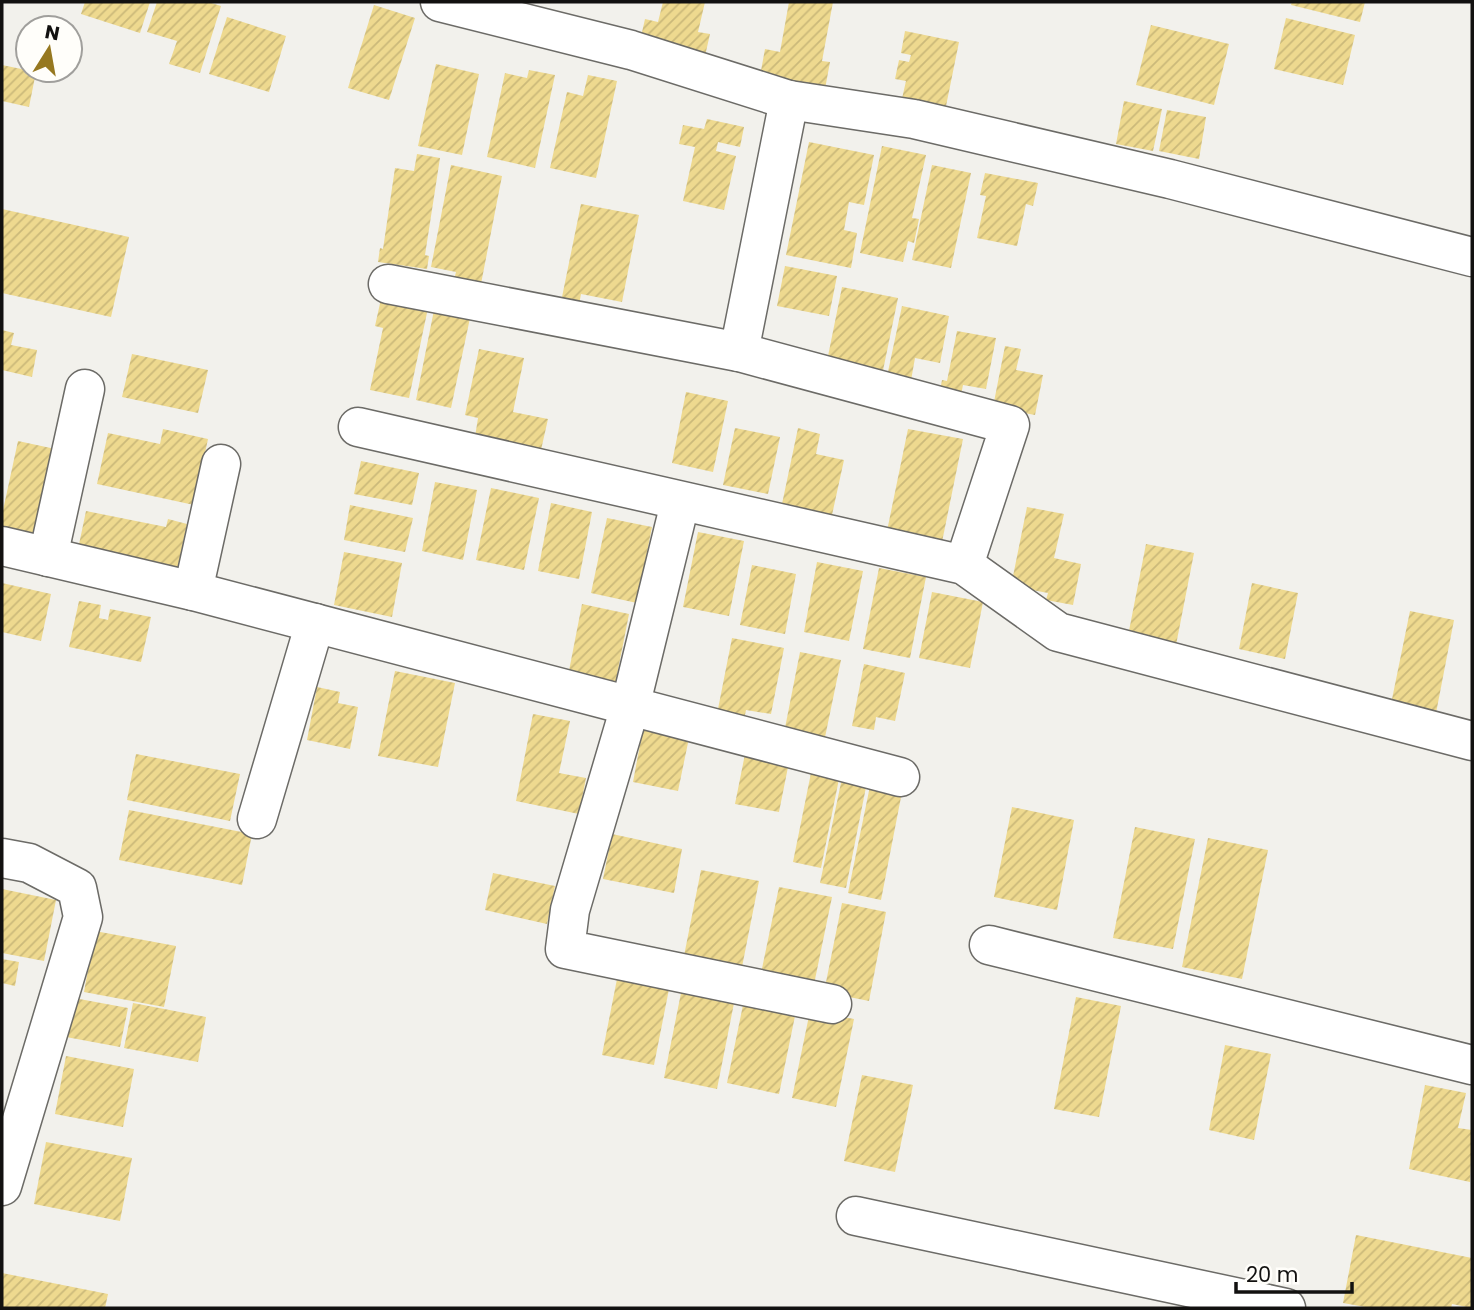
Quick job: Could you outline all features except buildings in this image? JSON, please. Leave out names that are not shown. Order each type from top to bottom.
[{"type":"street","points":[[440,2],[631,50],[789,100],[914,119],[1170,179],[1472,257]]},
{"type":"street","points":[[738,352],[789,100]]},
{"type":"street","points":[[387,284],[738,352],[1010,425],[964,565]]},
{"type":"street","points":[[48,557],[85,389]]},
{"type":"street","points":[[358,427],[680,503],[964,565],[1058,632],[1472,741]]},
{"type":"street","points":[[193,591],[221,464]]},
{"type":"street","points":[[680,503],[630,707],[570,910],[565,949],[832,1004]]},
{"type":"street","points":[[2,546],[193,591],[900,777]]},
{"type":"street","points":[[257,818],[315,623]]},
{"type":"street","points":[[2,858],[29,863],[77,888],[83,917],[2,1186]]},
{"type":"street","points":[[989,945],[1472,1065]]},
{"type":"street","points":[[856,1216],[1286,1308]]}]
